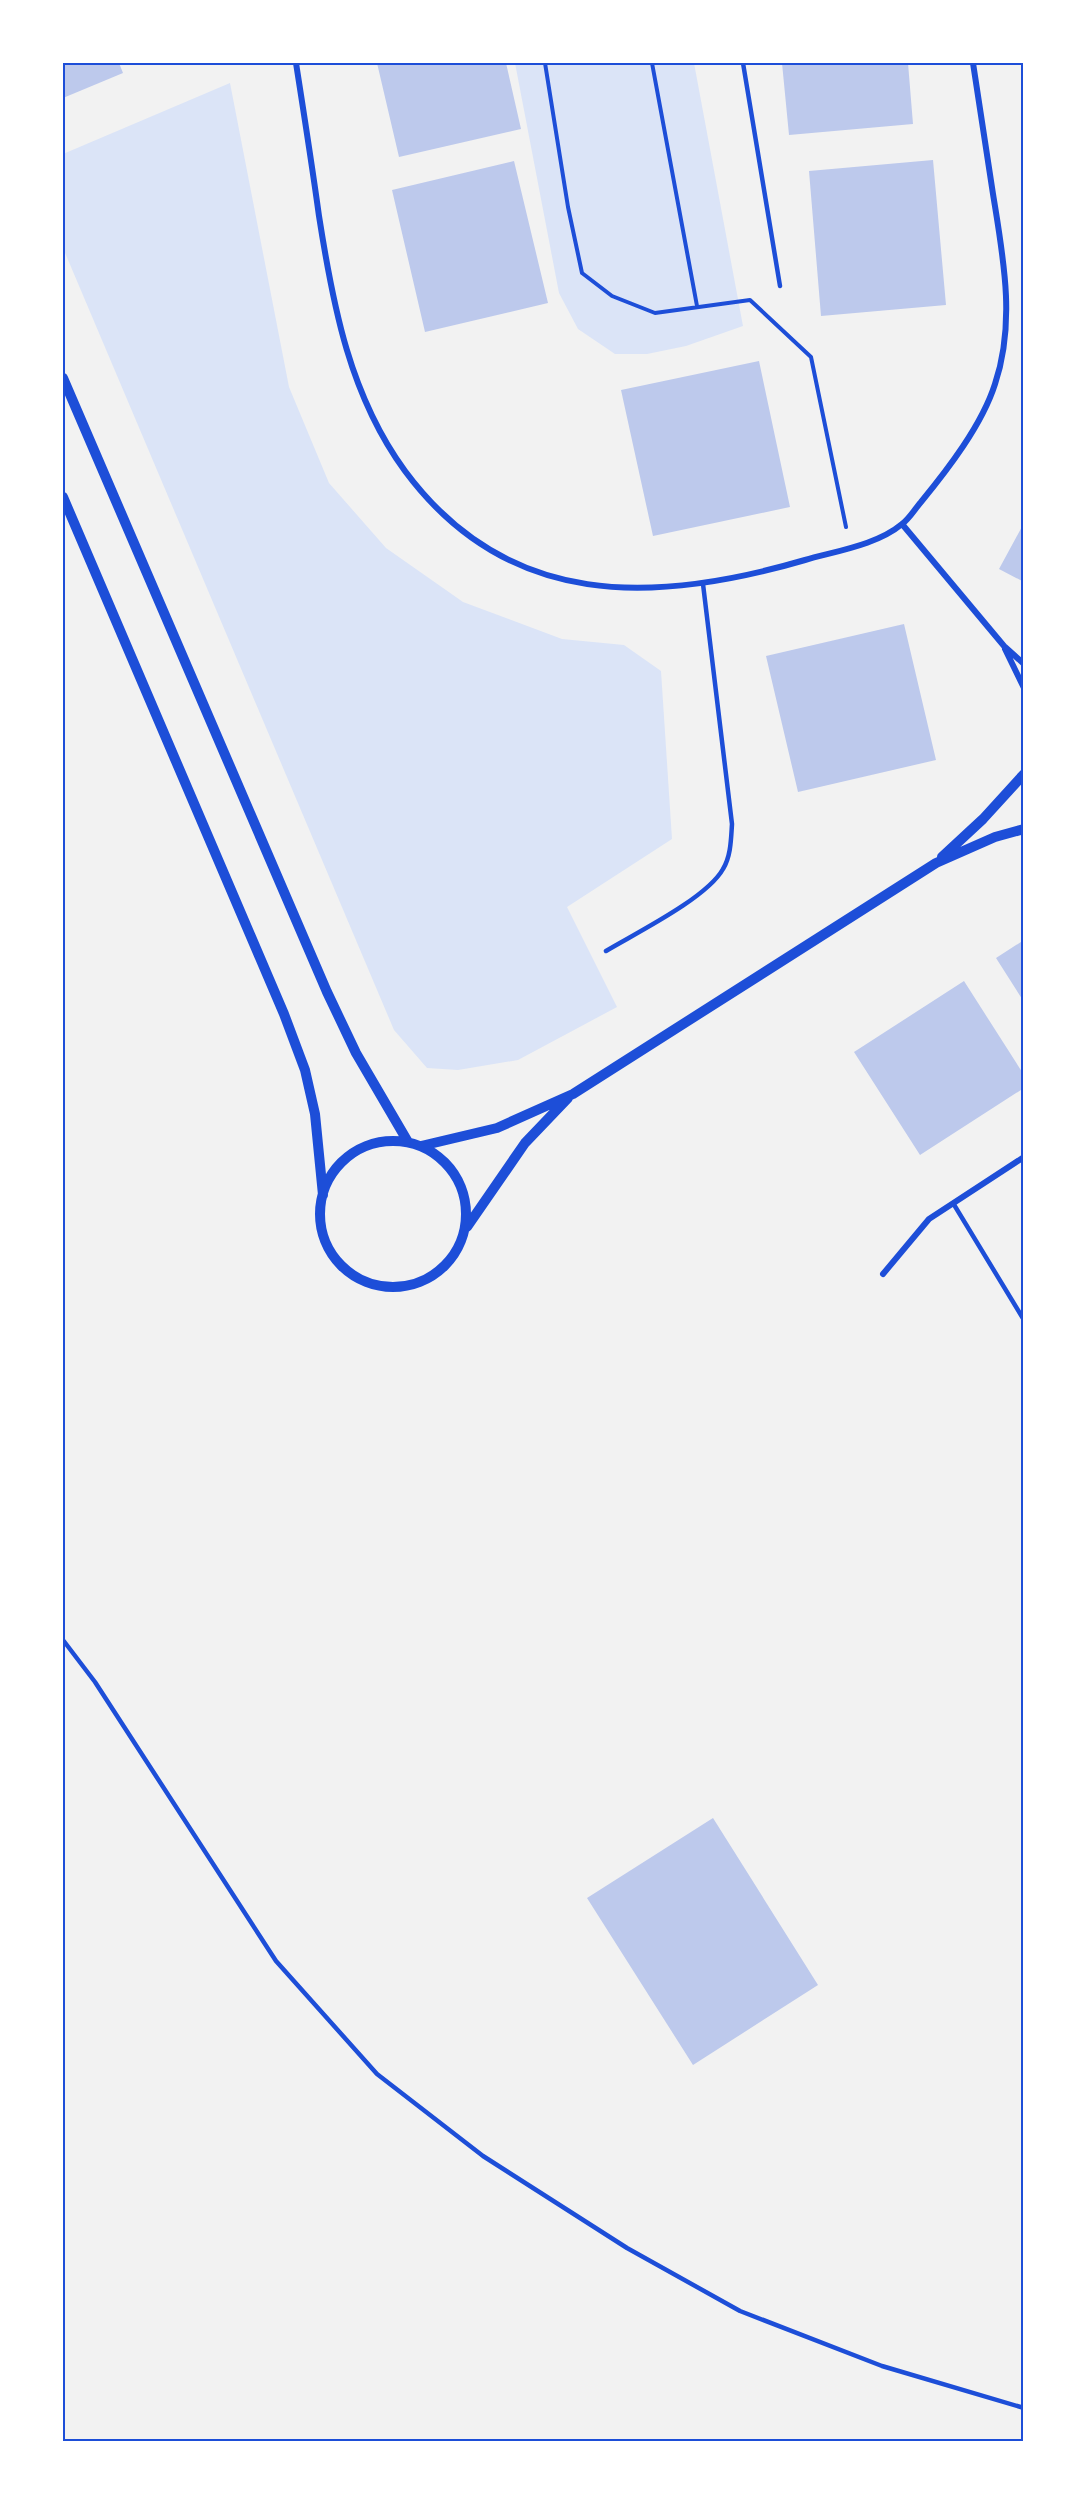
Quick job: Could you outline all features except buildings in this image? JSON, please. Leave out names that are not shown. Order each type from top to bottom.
[{"type":"street","points":[[296,63],[332,296],[352,370],[371,416],[405,471],[449,521],[500,556],[552,577],[611,589],[672,588],[745,578],[871,540],[902,524],[937,482],[970,434],[995,384],[1007,324],[1004,262],[973,63]]},
{"type":"street","points":[[63,378],[327,992],[356,1053],[408,1142]]},
{"type":"street","points":[[63,497],[289,1025],[305,1070],[315,1114],[323,1195],[323,1233],[331,1251],[342,1266],[357,1278],[375,1285],[394,1287],[413,1284],[430,1277],[446,1265],[457,1250],[464,1231],[466,1215],[459,1181],[449,1166],[422,1146],[408,1142],[386,1141],[365,1147],[346,1158],[332,1175],[323,1195]]},
{"type":"street","points":[[902,524],[1004,646],[1024,664]]},
{"type":"street","points":[[1004,646],[1024,688]]},
{"type":"street","points":[[936,863],[983,819],[1024,774]]},
{"type":"street","points":[[422,1146],[497,1128],[573,1094],[936,863],[994,837],[1024,830]]},
{"type":"street","points":[[464,1231],[525,1143],[573,1094]]},
{"type":"street","points":[[883,1274],[929,1219],[1024,1157]]},
{"type":"lane","points":[[742,63],[780,286]]},
{"type":"lane","points":[[606,951],[712,886],[724,868],[730,848],[732,824],[703,584]]},
{"type":"lane","points":[[953,1203],[1024,1320]]},
{"type":"lane","points":[[63,1640],[95,1682],[276,1961],[377,2074],[483,2156],[627,2248],[740,2311],[882,2366],[1024,2408]]},
{"type":"path","points":[[545,63],[568,207],[582,273],[612,297],[655,313],[750,300],[811,357],[850,546]]},
{"type":"path","points":[[652,63],[697,306]]},
{"type":"shaded area","points":[[515,63],[694,63],[743,326],[686,346],[647,354],[615,354],[578,329],[559,293]]},
{"type":"shaded area","points":[[230,83],[289,387],[329,483],[386,548],[463,602],[562,639],[624,645],[661,671],[672,839],[567,907],[617,1007],[518,1060],[458,1070],[427,1068],[394,1030],[63,248],[63,154]]}]
